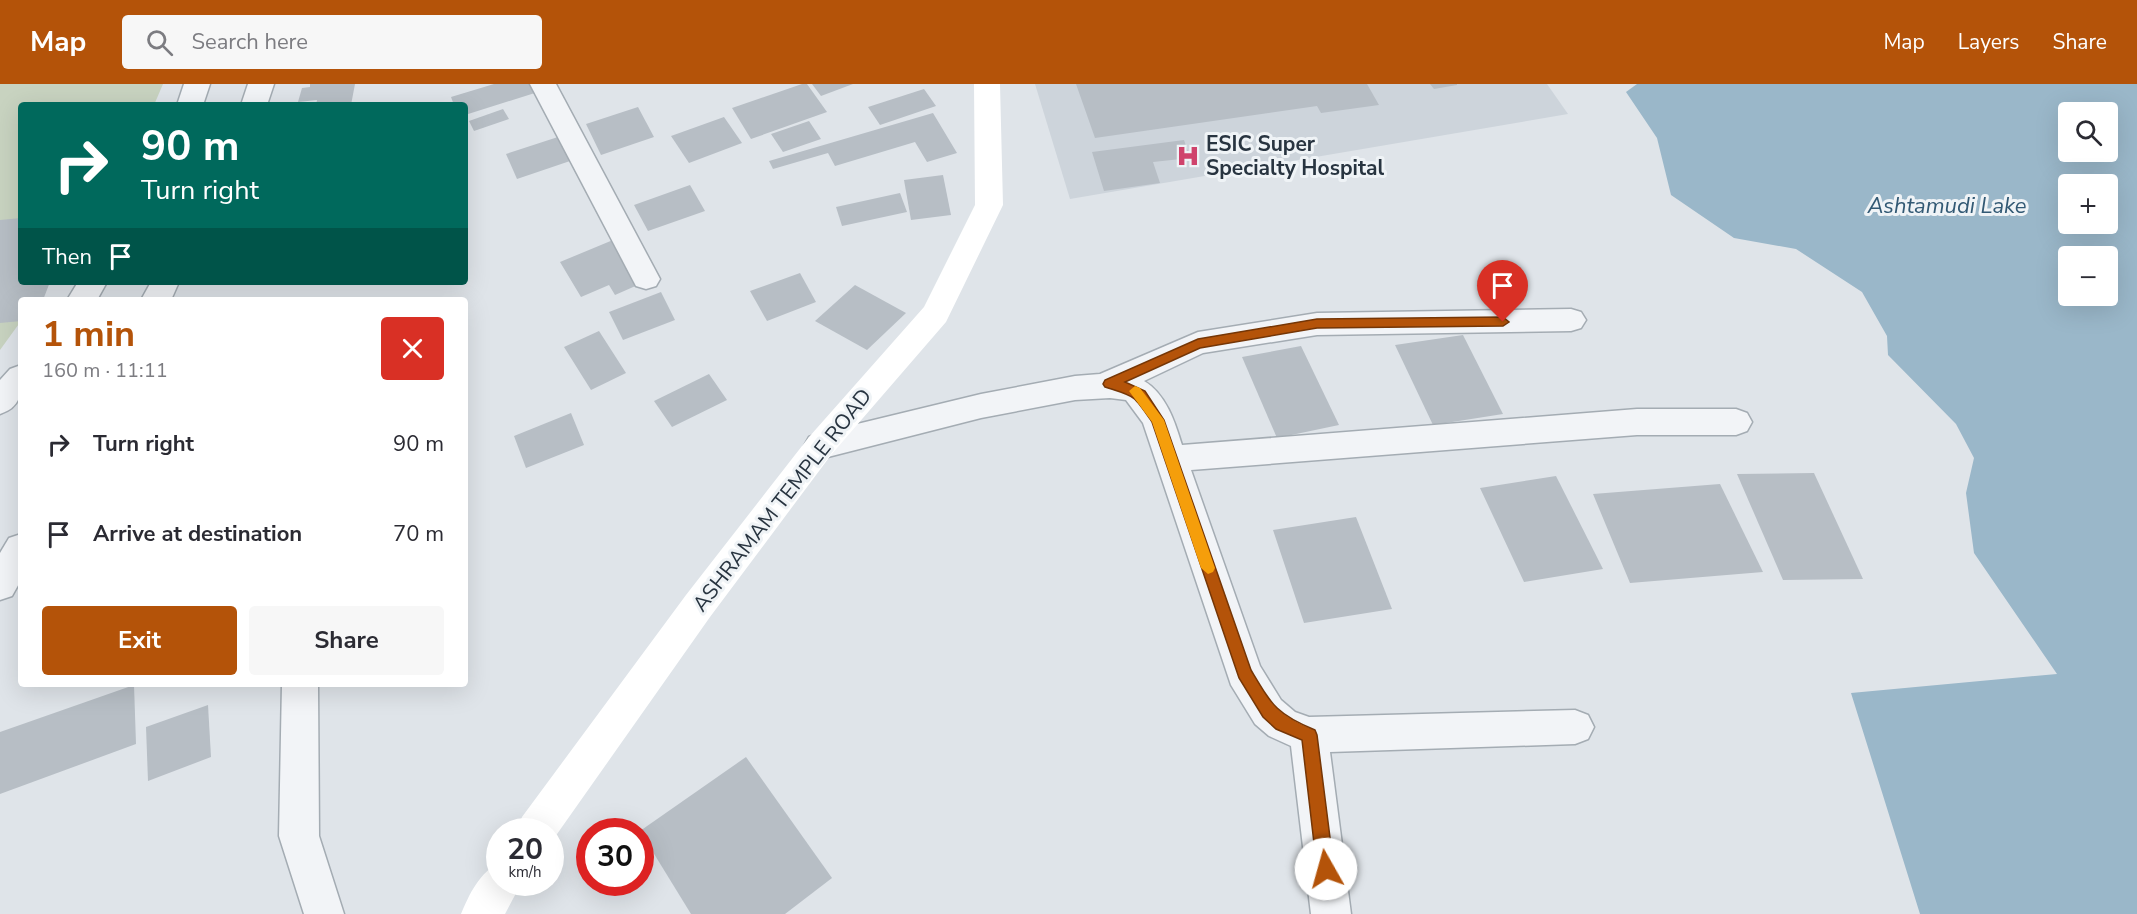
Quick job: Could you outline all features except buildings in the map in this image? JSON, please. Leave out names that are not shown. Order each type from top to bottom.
[{"type":"street","points":[[191,102],[197,84]]},
{"type":"street","points":[[255,102],[261,84]]},
{"type":"street","points":[[543,84],[646,279]]},
{"type":"street","name":"ASHRAMAM TEMPLE ROAD","points":[[545,818],[698,606],[820,446],[936,314],[989,205],[987,84]]},
{"type":"street","points":[[820,446],[974,408],[1109,384],[1198,343],[1317,324],[1571,321]]},
{"type":"street","points":[[0,402],[18,381]]},
{"type":"street","points":[[1109,384],[1132,388],[1141,395],[1158,420],[1244,673],[1268,712],[1282,724],[1309,735],[1575,727]]},
{"type":"street","points":[[1170,459],[1637,422],[1736,422]]},
{"type":"street","points":[[0,585],[18,553]]},
{"type":"street","points":[[300,687],[299,836],[324,914]]},
{"type":"street","points":[[1309,735],[1331,914]]},
{"type":"street","points":[[481,914],[493,896]]},
{"type":"shaded area","name":"ESIC Super Specialty Hospital","points":[[1035,84],[1547,84],[1568,114],[1070,199]]},
{"type":"green space","points":[[0,84],[163,84],[155,102],[18,102],[18,285],[48,285],[39,297],[18,297],[18,325],[0,350]]},
{"type":"water","name":"Ashtamudi Lake","points":[[1637,84],[2137,84],[2137,914],[1920,914],[1851,693],[2057,674],[1974,553],[1966,493],[1974,458],[1956,424],[1888,355],[1887,336],[1862,292],[1796,249],[1734,238],[1671,195],[1657,138],[1626,92]]},
{"type":"slow traffic","points":[[1135,391],[1141,395],[1158,420],[1208,568]]},
{"type":"place","name":"ESIC Super Specialty Hospital","points":[[1188,156]]},
{"type":"route","points":[[1326,869],[1309,735],[1282,724],[1268,712],[1244,673],[1158,420],[1141,395],[1132,388],[1109,384],[1198,343],[1317,324],[1503,322]]}]
